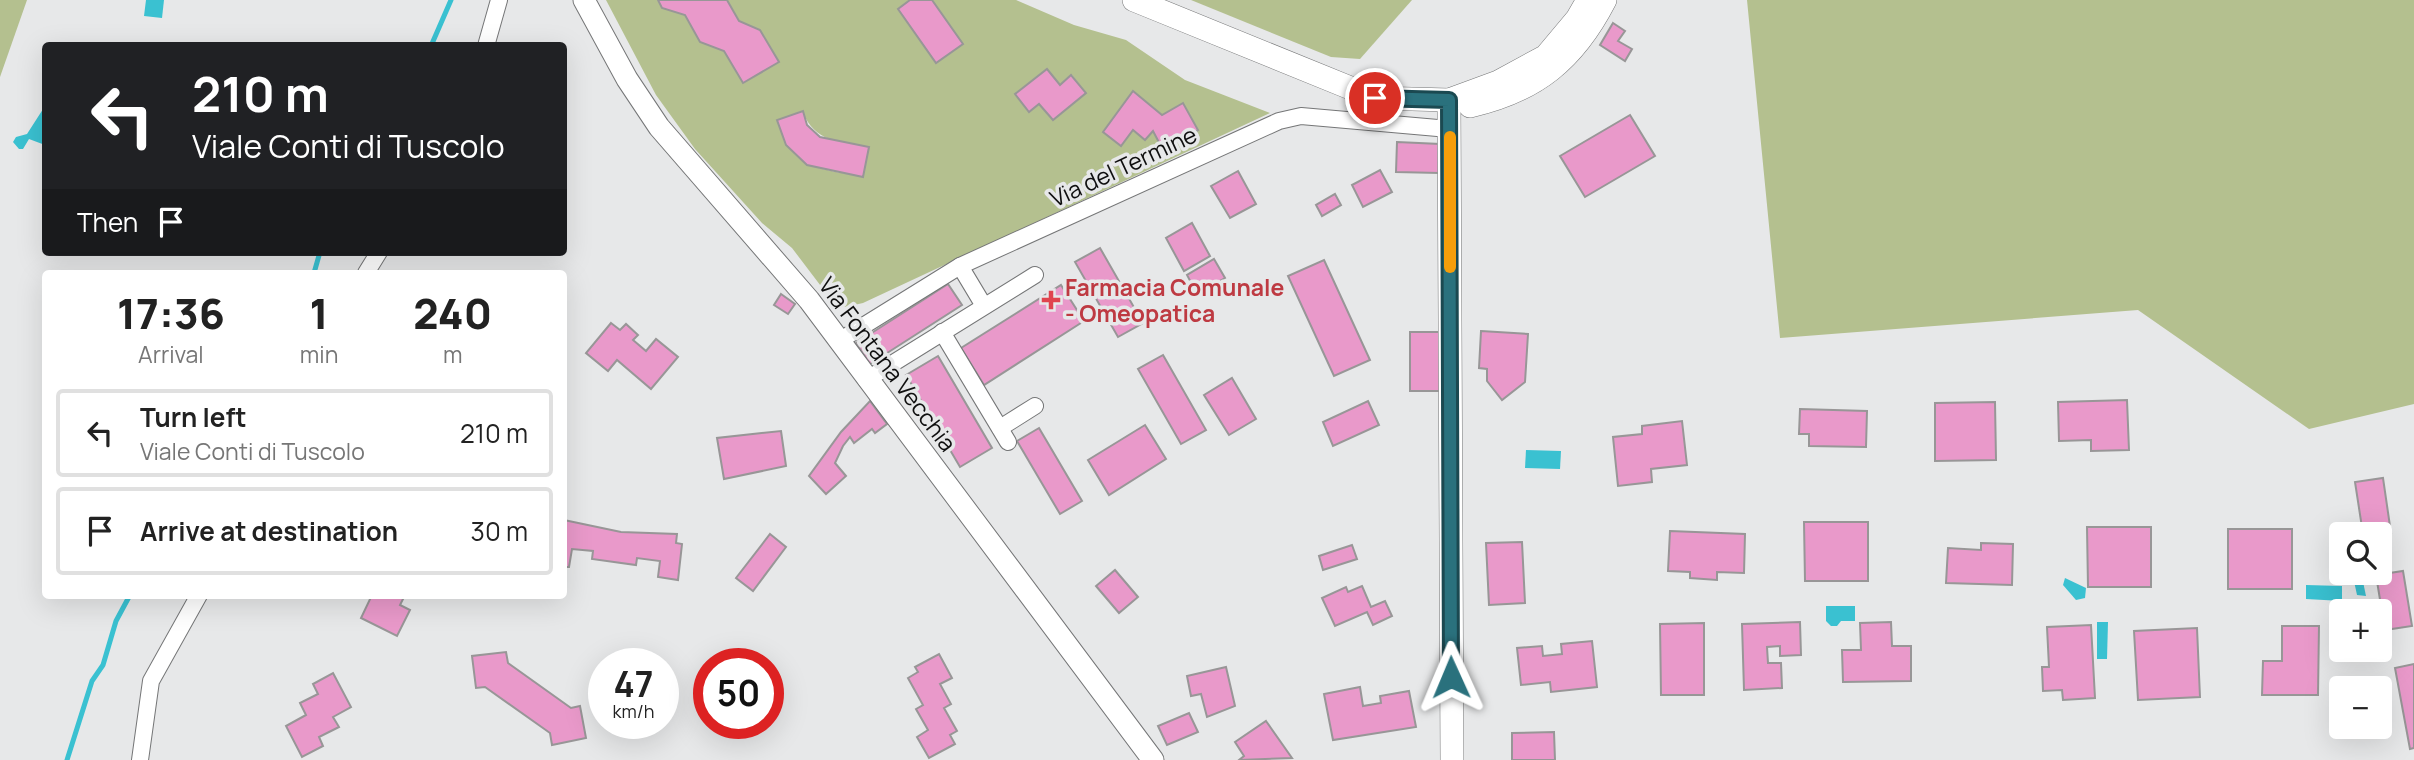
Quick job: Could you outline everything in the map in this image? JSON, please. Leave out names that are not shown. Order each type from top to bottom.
[{"type":"main road","points":[[1135,0],[1375,98],[1415,109],[1449,113],[1515,94],[1564,61],[1589,30],[1605,0]]},
{"type":"main road","points":[[1449,113],[1546,56],[1577,19],[1588,0]]},
{"type":"main road","points":[[1449,113],[1452,760]]},
{"type":"street","points":[[487,42],[499,0]]},
{"type":"street","name":"Via Fontana Vecchia","points":[[584,0],[635,93],[670,142],[795,284],[1153,760]]},
{"type":"street","name":"Via del Termine","points":[[839,341],[960,266],[1279,121],[1301,116],[1449,113]]},
{"type":"street","points":[[960,266],[984,306]]},
{"type":"street","points":[[866,380],[1035,275]]},
{"type":"street","points":[[942,332],[1004,435],[1035,406]]},
{"type":"street","points":[[140,760],[151,681],[198,599]]},
{"type":"green space","points":[[0,0],[27,0],[0,77]]},
{"type":"green space","points":[[606,0],[658,0],[685,15],[700,42],[724,51],[743,83],[779,62],[760,30],[739,21],[727,0],[910,0],[898,9],[932,0],[1016,0],[1074,25],[1126,40],[1185,80],[1270,113],[863,303],[845,307],[833,302],[792,248],[762,223],[695,149],[656,95]],"holes":[[[1047,69],[1060,85],[1072,75],[1086,93],[1053,120],[1039,104],[1029,112],[1015,94]],[[1133,92],[1162,115],[1183,103],[1198,130],[1163,149],[1153,131],[1145,140],[1133,130],[1121,146],[1103,132]],[[802,111],[821,135],[869,147],[863,177],[819,168],[799,158],[784,137],[778,120]]]},
{"type":"green space","points":[[1191,0],[1412,0],[1360,59],[1331,57]]},
{"type":"green space","points":[[1747,0],[2414,0],[2414,404],[2309,429],[2138,310],[1780,338]]},
{"type":"water","points":[[146,0],[164,0],[162,18],[144,16]]},
{"type":"water","points":[[42,111],[42,144],[29,139],[23,149],[19,149],[13,142],[16,137],[27,134]]},
{"type":"water","points":[[1526,450],[1561,451],[1560,469],[1525,468]]},
{"type":"water","points":[[2065,578],[2086,588],[2085,598],[2076,600],[2063,585]]},
{"type":"water","points":[[2306,585],[2342,586],[2342,599],[2306,599]]},
{"type":"water","points":[[2355,585],[2364,585],[2366,596],[2357,595]]},
{"type":"water","points":[[1826,606],[1855,606],[1855,621],[1841,621],[1837,626],[1831,626],[1826,621]]},
{"type":"water","points":[[2097,622],[2108,622],[2107,659],[2097,659]]},
{"type":"building","points":[[658,0],[727,0],[739,21],[760,30],[779,62],[743,83],[724,51],[700,42],[685,15],[662,8]]},
{"type":"building","points":[[910,0],[932,0],[963,44],[936,63],[898,9]]},
{"type":"building","points":[[1613,23],[1625,31],[1618,41],[1632,49],[1625,61],[1600,45]]},
{"type":"building","points":[[1047,69],[1060,85],[1071,75],[1086,93],[1053,120],[1039,104],[1029,112],[1015,94]]},
{"type":"building","points":[[1133,91],[1162,115],[1183,103],[1198,130],[1163,150],[1153,131],[1145,140],[1133,130],[1121,146],[1103,132]]},
{"type":"building","points":[[803,111],[807,125],[820,137],[869,147],[863,177],[807,165],[786,145],[777,120]]},
{"type":"building","points":[[1630,115],[1655,156],[1585,197],[1560,156]]},
{"type":"building","points":[[1397,142],[1440,144],[1439,173],[1396,172]]},
{"type":"building","points":[[1380,170],[1392,192],[1363,207],[1352,185]]},
{"type":"building","points":[[1238,171],[1256,204],[1230,218],[1211,186]]},
{"type":"building","points":[[1335,194],[1341,205],[1322,216],[1316,205]]},
{"type":"building","points":[[1192,223],[1210,256],[1184,271],[1166,238]]},
{"type":"building","points":[[1100,248],[1143,323],[1118,337],[1075,262]]},
{"type":"building","points":[[1214,259],[1225,278],[1197,294],[1187,275]]},
{"type":"building","points":[[1324,260],[1370,360],[1334,376],[1288,276]]},
{"type":"building","points":[[948,284],[962,305],[870,364],[856,343]]},
{"type":"building","points":[[1061,285],[1084,321],[984,385],[961,348]]},
{"type":"building","points":[[781,294],[795,304],[788,314],[774,305]]},
{"type":"building","points":[[611,323],[620,330],[626,324],[638,335],[633,340],[646,351],[656,339],[678,357],[651,389],[617,360],[608,371],[586,353]]},
{"type":"building","points":[[1481,331],[1528,334],[1525,382],[1502,400],[1487,381],[1487,369],[1479,368]]},
{"type":"building","points":[[1410,332],[1440,332],[1440,391],[1410,391]]},
{"type":"building","points":[[1163,355],[1206,430],[1181,444],[1138,369]]},
{"type":"building","points":[[938,356],[992,448],[960,467],[906,375]]},
{"type":"building","points":[[1232,378],[1256,419],[1229,435],[1204,395]]},
{"type":"building","points":[[2127,400],[2129,450],[2091,451],[2091,440],[2059,441],[2058,402]]},
{"type":"building","points":[[870,401],[887,424],[875,433],[872,429],[854,443],[850,437],[835,463],[846,476],[826,494],[809,476],[841,432]]},
{"type":"building","points":[[1368,401],[1379,425],[1333,446],[1323,422]]},
{"type":"building","points":[[1995,402],[1996,460],[1935,461],[1935,403]]},
{"type":"building","points":[[1800,409],[1867,411],[1866,447],[1809,446],[1809,434],[1799,434]]},
{"type":"building","points":[[1682,421],[1687,465],[1651,469],[1652,482],[1618,486],[1613,437],[1642,434],[1642,426]]},
{"type":"building","points":[[1145,425],[1166,459],[1109,495],[1088,460]]},
{"type":"building","points":[[1039,428],[1082,501],[1060,514],[1017,441]]},
{"type":"building","points":[[781,431],[786,466],[724,479],[717,438]]},
{"type":"building","points":[[2383,478],[2389,522],[2361,522],[2355,482]]},
{"type":"building","points":[[567,521],[621,532],[677,534],[676,543],[682,544],[678,580],[658,577],[660,561],[637,558],[636,565],[592,559],[593,551],[572,549],[569,567]]},
{"type":"building","points":[[1804,522],[1868,522],[1868,581],[1805,581]]},
{"type":"building","points":[[2087,527],[2151,527],[2151,587],[2088,587]]},
{"type":"building","points":[[2228,529],[2292,529],[2292,589],[2228,589]]},
{"type":"building","points":[[1670,531],[1745,534],[1744,573],[1717,572],[1717,580],[1690,578],[1690,572],[1668,571]]},
{"type":"building","points":[[770,534],[786,547],[753,591],[736,578]]},
{"type":"building","points":[[1522,542],[1525,603],[1489,605],[1486,543]]},
{"type":"building","points":[[1981,543],[2013,544],[2012,585],[1946,583],[1948,548],[1981,550]]},
{"type":"building","points":[[1352,545],[1357,559],[1323,570],[1319,556]]},
{"type":"building","points":[[1115,570],[1138,597],[1119,613],[1096,586]]},
{"type":"building","points":[[2403,571],[2412,626],[2392,629],[2392,599],[2380,599],[2378,585],[2392,585],[2392,573]]},
{"type":"building","points":[[1362,586],[1371,607],[1385,601],[1392,616],[1373,625],[1367,612],[1335,626],[1322,598],[1346,587],[1348,592]]},
{"type":"building","points":[[370,599],[403,599],[400,605],[410,610],[397,636],[361,618]]},
{"type":"building","points":[[1800,622],[1801,655],[1780,656],[1780,646],[1767,647],[1768,663],[1781,663],[1782,688],[1744,690],[1742,624]]},
{"type":"building","points":[[1891,622],[1892,646],[1911,646],[1911,681],[1843,682],[1842,650],[1861,650],[1860,623]]},
{"type":"building","points":[[1704,623],[1704,695],[1661,695],[1660,624]]},
{"type":"building","points":[[2091,625],[2095,698],[2063,700],[2062,690],[2043,691],[2042,667],[2049,667],[2047,627]]},
{"type":"building","points":[[2282,626],[2319,626],[2318,695],[2262,695],[2263,661],[2282,661]]},
{"type":"building","points":[[2197,628],[2200,697],[2138,700],[2134,631]]},
{"type":"building","points":[[1592,641],[1597,687],[1551,692],[1550,682],[1521,685],[1517,648],[1542,646],[1543,656],[1562,654],[1561,644]]},
{"type":"building","points":[[506,652],[508,663],[571,708],[580,706],[586,738],[552,745],[550,733],[485,687],[476,688],[472,656]]},
{"type":"building","points":[[939,654],[952,678],[940,684],[951,704],[944,708],[957,731],[950,735],[955,744],[929,758],[917,737],[928,730],[916,709],[923,705],[908,678],[918,672],[915,667]]},
{"type":"building","points":[[2414,664],[2414,748],[2410,749],[2395,668]]},
{"type":"building","points":[[1226,667],[1235,706],[1207,717],[1201,694],[1191,696],[1187,676]]},
{"type":"building","points":[[333,673],[351,707],[333,717],[339,727],[319,737],[323,746],[302,757],[286,726],[306,715],[300,703],[318,694],[313,684]]},
{"type":"building","points":[[1360,687],[1363,706],[1381,703],[1380,696],[1409,691],[1416,727],[1333,740],[1324,694]]},
{"type":"building","points":[[1189,713],[1198,732],[1167,745],[1158,726]]},
{"type":"building","points":[[1266,721],[1292,758],[1239,760],[1244,756],[1235,742]]},
{"type":"building","points":[[1554,732],[1555,760],[1512,760],[1512,733]]},
{"type":"waterway","points":[[433,42],[451,0]]},
{"type":"waterway","points":[[315,270],[319,256]]},
{"type":"waterway","points":[[67,760],[92,681],[103,665],[116,621],[128,599]]},
{"type":"slow traffic","points":[[1450,137],[1450,267]]},
{"type":"place","name":"Farmacia Comunale - Omeopatica","points":[[1051,300]]},
{"type":"route","points":[[1375,98],[1449,100],[1451,677]]}]
